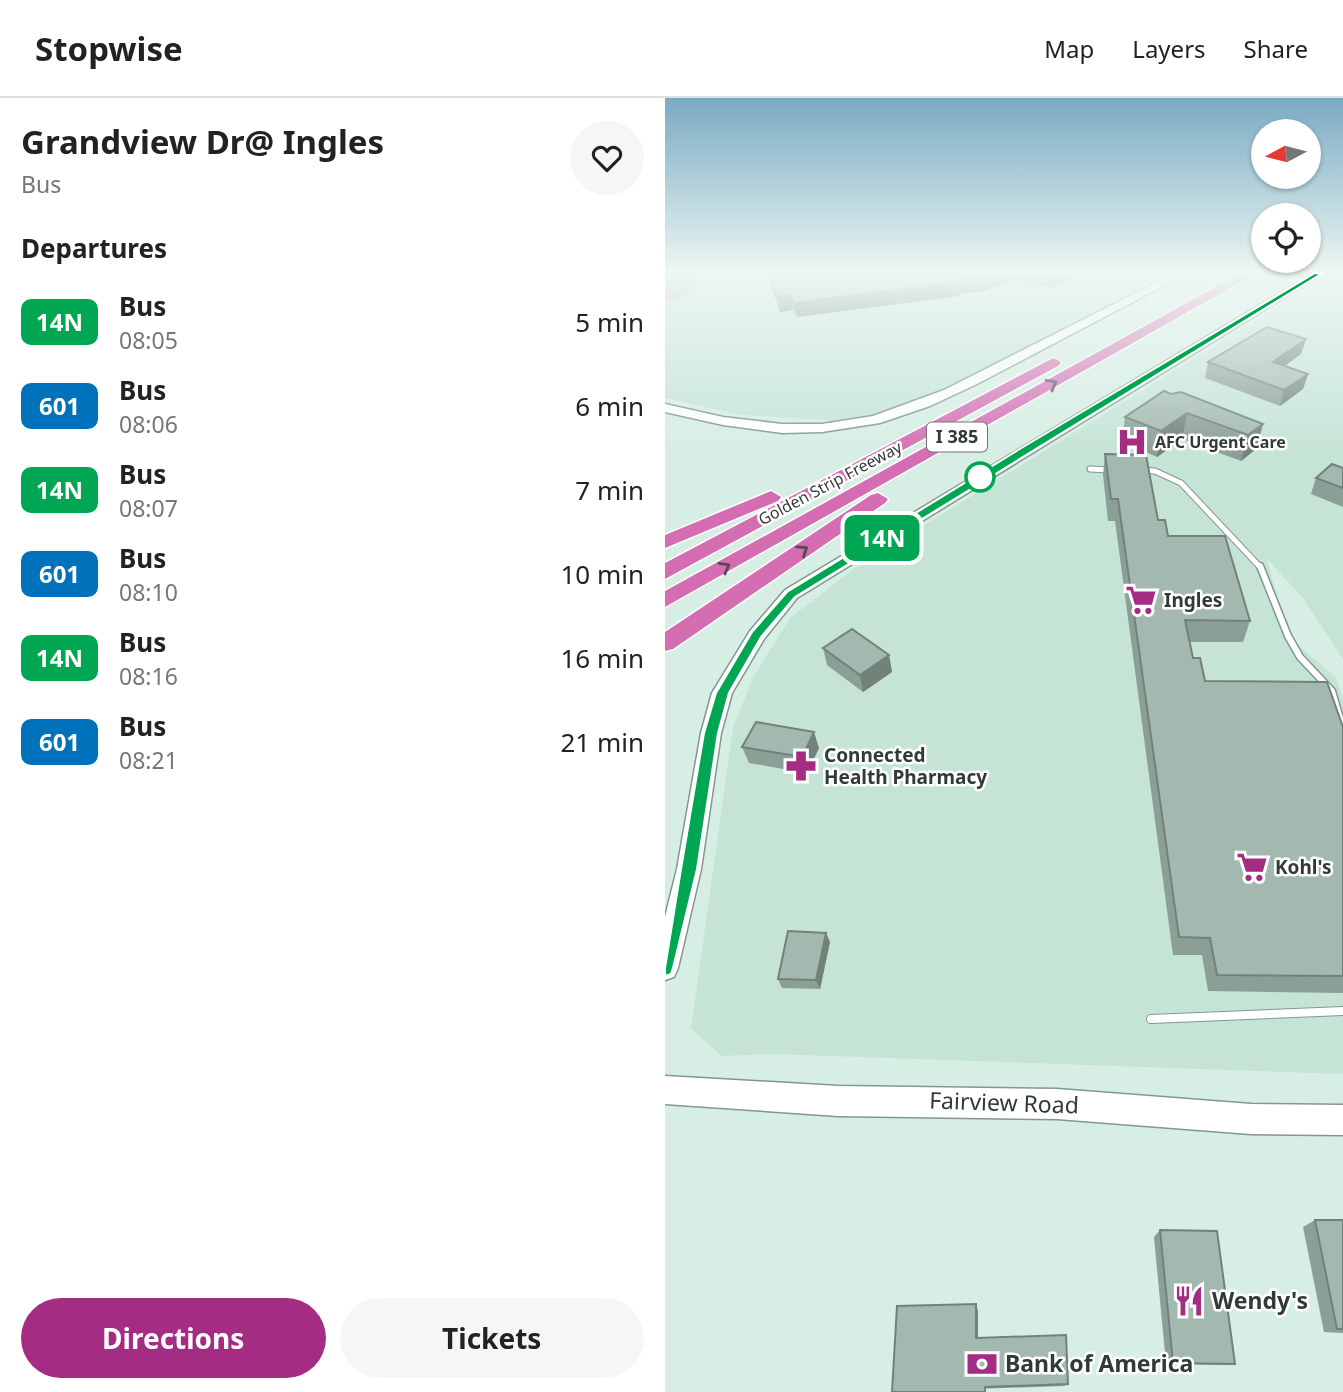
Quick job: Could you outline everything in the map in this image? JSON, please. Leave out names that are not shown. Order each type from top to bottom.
[{"type":"highway","name":"Golden Strip Freeway","points":[[665,600],[1140,334]]},
{"type":"highway","name":"Golden Strip Freeway","points":[[665,572],[1064,357]]},
{"type":"highway","points":[[665,542],[757,504],[1005,389]]},
{"type":"highway","points":[[665,643],[1024,399]]},
{"type":"main road","points":[[665,408],[731,423],[774,429],[835,427],[884,419],[940,398],[1064,334]]},
{"type":"main road","points":[[665,968],[689,869],[711,733],[722,693],[757,635],[791,594],[1217,334]]},
{"type":"main road","name":"Fairview Road","points":[[665,1090],[838,1101],[1057,1104],[1251,1119],[1343,1120]]},
{"type":"lane","points":[[1090,469],[1116,470]]},
{"type":"lane","points":[[1129,470],[1155,471],[1181,483],[1263,570],[1288,636],[1300,657],[1332,691],[1343,729]]},
{"type":"lane","points":[[1151,1019],[1343,1011]]},
{"type":"shaded area","points":[[665,334],[1051,334],[941,392],[890,413],[844,421],[742,415],[665,398]]},
{"type":"shaded area","points":[[1233,334],[1343,334],[1343,659],[1303,598],[1267,559],[1288,637],[1336,677],[1343,699],[1343,1074],[773,1054],[722,1056],[691,1029],[733,727],[754,676],[790,618],[855,568]]},
{"type":"building","points":[[1255,334],[1291,334],[1306,339],[1273,362],[1308,374],[1284,390],[1208,362]]},
{"type":"building","points":[[1164,391],[1171,394],[1181,392],[1263,424],[1248,435],[1187,413],[1161,431],[1125,417]]},
{"type":"building","name":"Kohl's","points":[[1105,454],[1146,455],[1158,520],[1165,520],[1168,536],[1225,536],[1250,621],[1185,620],[1193,658],[1200,658],[1205,681],[1327,682],[1343,727],[1343,976],[1217,975],[1210,938],[1179,937],[1118,499],[1111,499]]},
{"type":"building","points":[[1332,464],[1343,468],[1343,488],[1316,478]]},
{"type":"building","points":[[852,629],[889,655],[860,675],[823,648]]},
{"type":"building","points":[[756,722],[814,732],[802,757],[742,747]]},
{"type":"building","points":[[788,931],[826,933],[816,980],[778,979]]},
{"type":"building","points":[[1315,1220],[1343,1220],[1343,1329],[1337,1329]]},
{"type":"building","name":"Wendy's","points":[[1160,1230],[1217,1231],[1235,1364],[1173,1363]]},
{"type":"building","name":"Bank of America","points":[[976,1304],[976,1338],[1066,1335],[1068,1384],[985,1387],[985,1392],[892,1392],[897,1306]]},
{"type":"bus line","name":"14N","points":[[665,968],[689,869],[711,733],[722,693],[757,635],[791,594],[1217,334]]},
{"type":"place","name":"AFC Urgent Care","points":[[1132,442]]},
{"type":"place","name":"Ingles","points":[[1141,600]]},
{"type":"place","name":"Connected Health Pharmacy","points":[[801,766]]},
{"type":"place","name":"Kohl's","points":[[1252,867]]},
{"type":"place","name":"Wendy's","points":[[1189,1301]]},
{"type":"place","name":"Bank of America","points":[[982,1364]]}]
